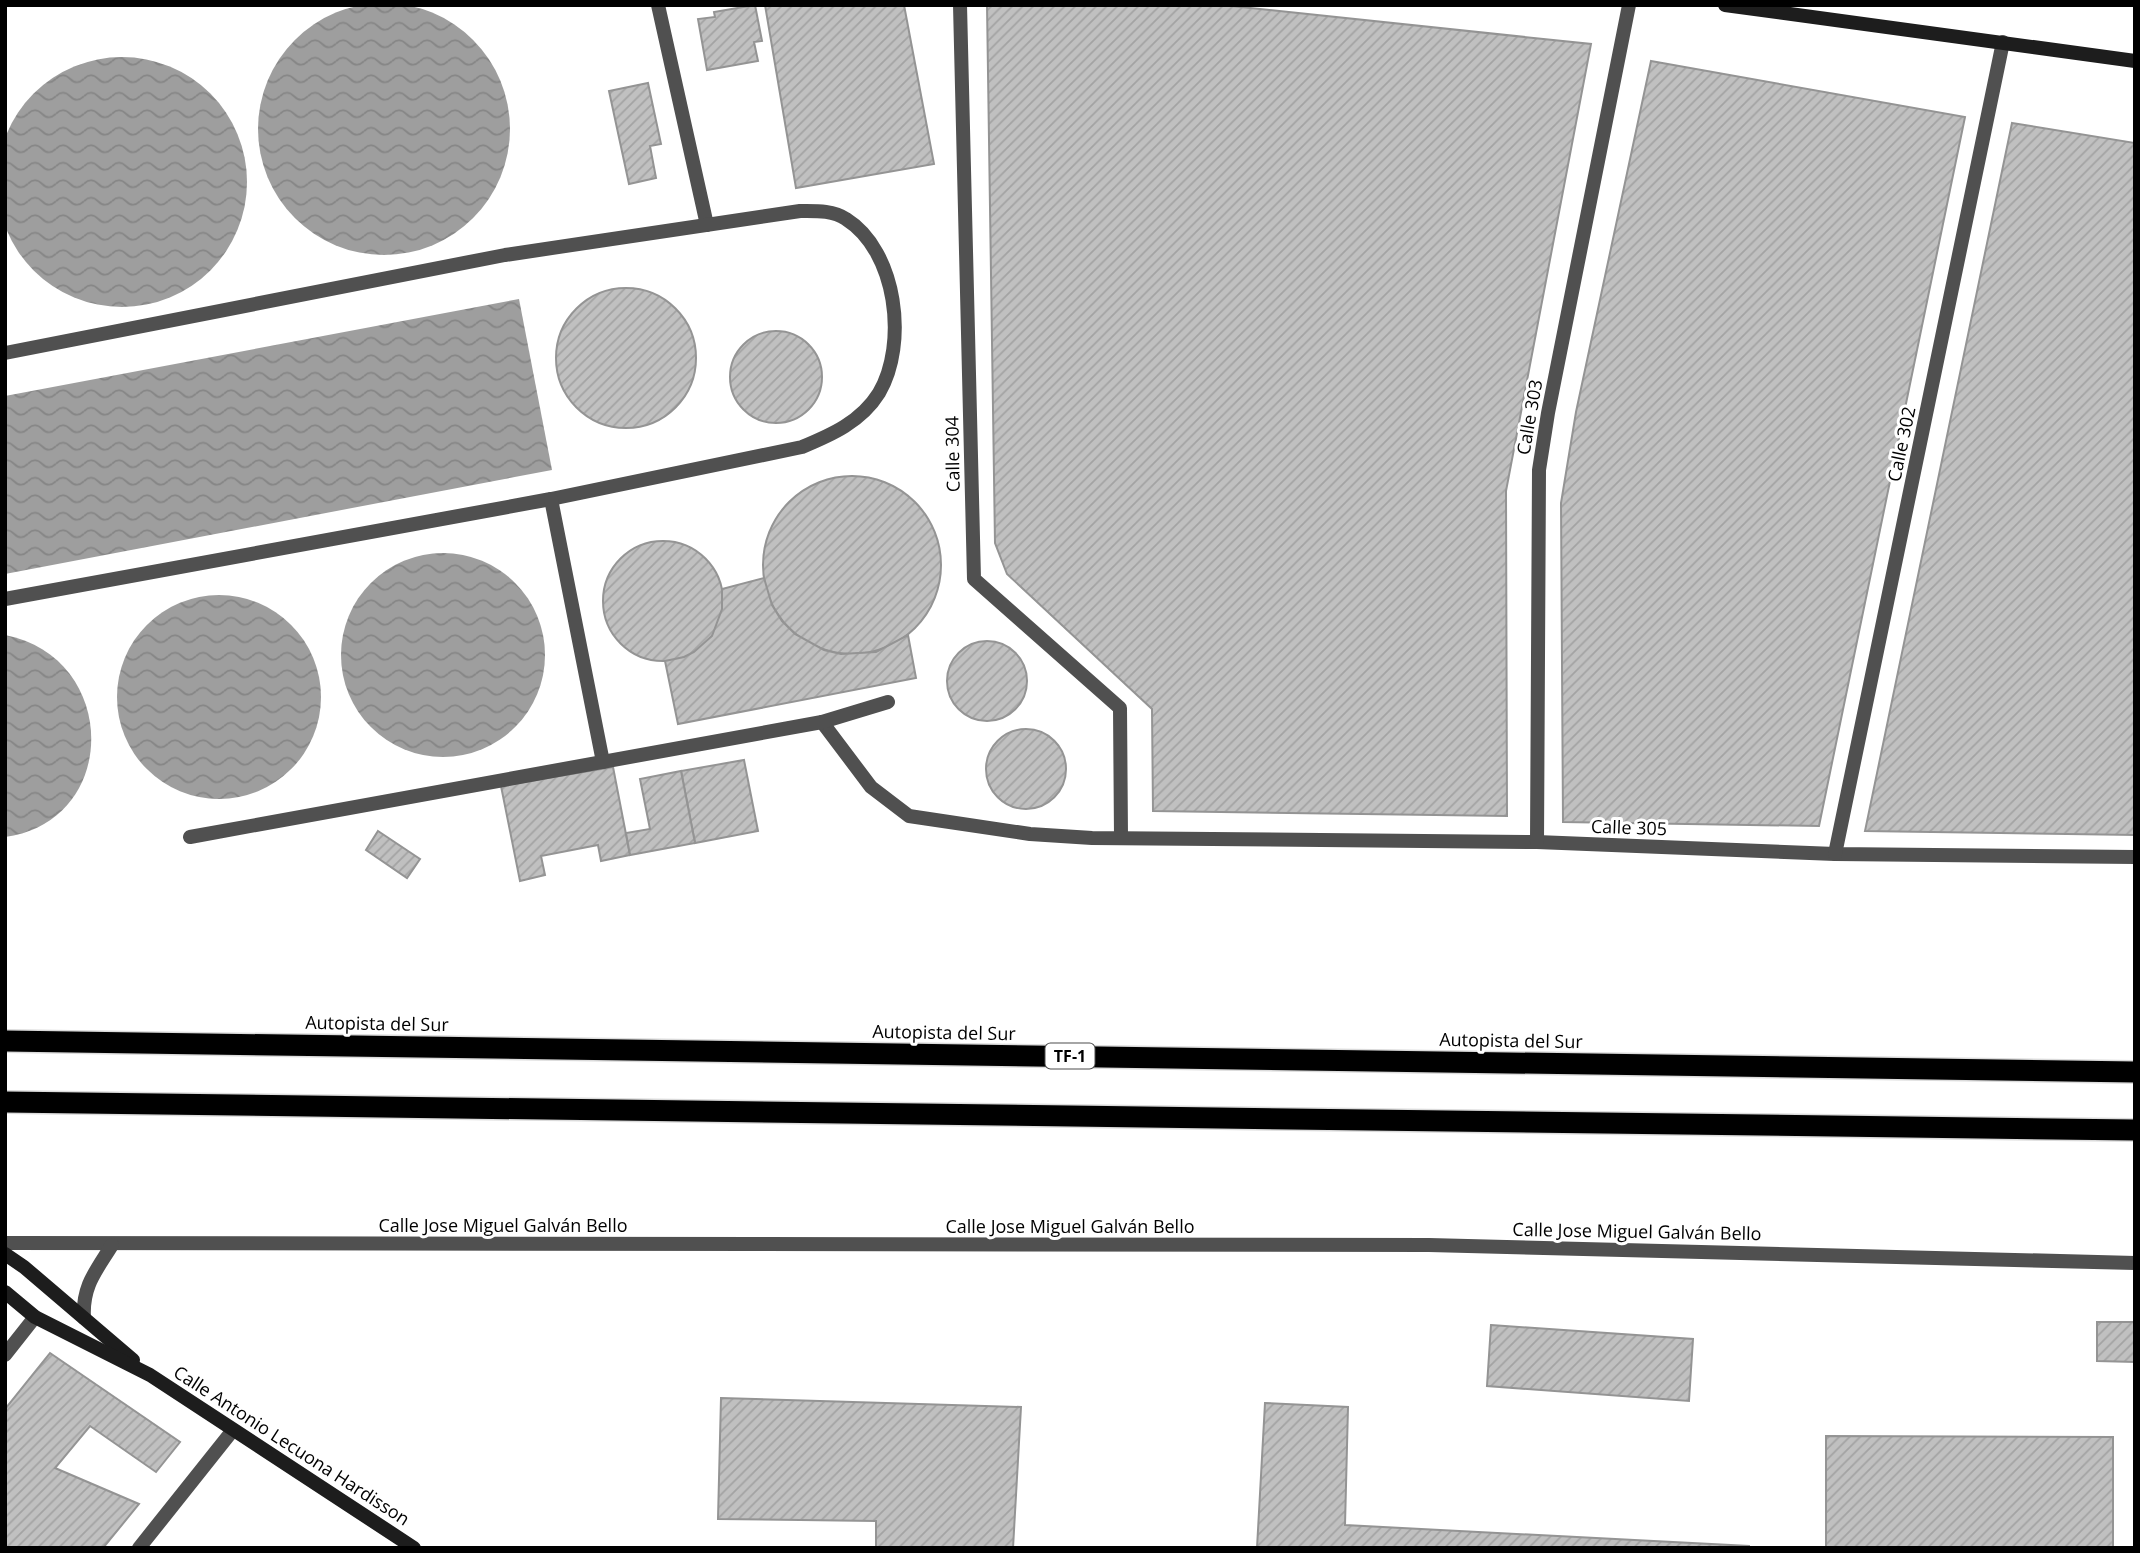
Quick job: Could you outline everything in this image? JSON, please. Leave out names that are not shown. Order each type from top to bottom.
[{"type":"highway","name":"Autopista del Sur","points":[[5,1041],[2135,1072]]},
{"type":"highway","points":[[5,1102],[2135,1130]]},
{"type":"street","points":[[658,5],[707,225]]},
{"type":"street","name":"Calle 304","points":[[960,5],[974,579],[1120,708],[1122,837]]},
{"type":"street","name":"Calle 303","points":[[1537,842],[1539,470],[1629,5]]},
{"type":"street","points":[[1725,5],[2135,61]]},
{"type":"street","name":"Calle 302","points":[[1835,854],[2003,43]]},
{"type":"street","points":[[5,353],[464,262],[800,211],[823,211],[845,218],[866,236],[883,264],[891,296],[895,332],[891,367],[878,394],[859,416],[843,428],[802,447],[551,499],[5,599]]},
{"type":"street","points":[[551,499],[604,762]]},
{"type":"street","points":[[190,837],[822,722],[888,702]]},
{"type":"street","name":"Calle 305","points":[[822,722],[871,787],[909,816],[1030,834],[1092,838],[1537,842],[1835,854],[2135,857]]},
{"type":"street","name":"Calle Jose Miguel Galván Bello","points":[[5,1243],[1429,1245],[2135,1262]]},
{"type":"street","points":[[84,1318],[83,1299],[89,1283],[112,1245]]},
{"type":"street","name":"Calle Antonio Lecuona Hardisson","points":[[5,1254],[150,1374],[414,1548]]},
{"type":"street","name":"Calle Antonio Lecuona Hardisson","points":[[5,1292],[35,1317],[150,1374]]},
{"type":"street","points":[[5,1354],[35,1317]]},
{"type":"street","points":[[139,1548],[233,1430]]},
{"type":"water","points":[[384,3],[421,8],[454,24],[473,40],[489,59],[505,92],[510,129],[505,166],[489,199],[473,218],[454,234],[421,250],[384,255],[347,250],[314,234],[295,218],[279,199],[263,166],[258,129],[263,92],[279,59],[295,40],[314,24],[347,8]]},
{"type":"water","points":[[110,57],[134,57],[170,66],[211,93],[238,134],[245,158],[245,206],[238,230],[211,271],[170,298],[134,307],[110,307],[74,298],[33,271],[6,230],[-3,194],[-3,170],[6,134],[33,93],[74,66]]},
{"type":"water","points":[[519,299],[552,470],[5,574],[5,396]]},
{"type":"water","points":[[443,553],[482,561],[500,570],[515,583],[528,598],[537,616],[545,655],[537,694],[528,712],[515,727],[500,740],[482,749],[443,757],[404,749],[386,740],[371,727],[358,712],[349,694],[341,655],[349,616],[358,598],[371,583],[386,570],[404,561]]},
{"type":"water","points":[[219,595],[258,603],[276,612],[291,625],[304,640],[313,658],[321,697],[313,736],[304,754],[291,769],[276,782],[258,791],[219,799],[180,791],[162,782],[147,769],[134,754],[125,736],[117,697],[125,658],[134,640],[147,625],[162,612],[180,603]]},
{"type":"water","points":[[5,635],[42,649],[69,674],[86,704],[91,738],[86,772],[70,802],[43,825],[5,837]]},
{"type":"building","points":[[755,5],[762,41],[754,42],[758,61],[707,70],[698,19],[715,17],[714,12]]},
{"type":"building","points":[[765,5],[904,5],[934,164],[796,188]]},
{"type":"building","points":[[987,5],[1222,5],[1591,44],[1506,491],[1507,816],[1153,811],[1152,709],[1007,574],[995,543]]},
{"type":"building","points":[[1651,61],[1965,117],[1819,826],[1563,822],[1561,503],[1576,412]]},
{"type":"building","points":[[648,83],[661,144],[650,146],[656,178],[629,184],[609,91]]},
{"type":"building","points":[[2012,123],[2135,143],[2135,835],[1865,831]]},
{"type":"building","points":[[626,288],[653,294],[675,309],[690,331],[696,358],[690,385],[675,407],[653,422],[626,428],[599,422],[577,407],[562,385],[556,358],[562,331],[577,309],[599,294]]},
{"type":"building","points":[[776,331],[794,335],[808,345],[818,359],[822,377],[818,395],[808,409],[794,419],[776,423],[758,419],[744,409],[734,395],[730,377],[734,359],[744,345],[758,335]]},
{"type":"building","points":[[852,476],[886,482],[915,502],[935,531],[941,565],[935,599],[915,628],[886,648],[852,654],[818,648],[789,628],[769,599],[763,565],[769,531],[789,502],[818,482]]},
{"type":"building","points":[[663,541],[686,546],[705,559],[718,578],[723,601],[718,624],[705,643],[686,656],[663,661],[640,656],[621,643],[608,624],[603,601],[608,578],[621,559],[640,546]]},
{"type":"building","points":[[764,578],[772,605],[782,621],[795,634],[824,650],[841,654],[876,652],[908,635],[916,678],[678,724],[665,661],[694,652],[712,636],[722,609],[722,589]]},
{"type":"building","points":[[979,641],[995,641],[1016,652],[1027,673],[1027,689],[1016,710],[995,721],[979,721],[965,715],[953,703],[947,689],[947,673],[953,659],[965,647]]},
{"type":"building","points":[[1018,729],[1034,729],[1055,740],[1066,761],[1066,777],[1055,798],[1034,809],[1018,809],[1004,803],[992,791],[986,777],[986,761],[992,747],[1004,735]]},
{"type":"building","points":[[744,760],[758,831],[695,843],[681,771]]},
{"type":"building","points":[[613,767],[630,855],[601,861],[598,845],[541,856],[545,875],[520,881],[501,786]]},
{"type":"building","points":[[681,771],[695,843],[630,855],[626,833],[650,829],[640,779]]},
{"type":"building","points":[[378,831],[420,859],[407,878],[366,850]]},
{"type":"building","points":[[2097,1322],[2135,1322],[2135,1362],[2097,1361]]},
{"type":"building","points":[[1491,1325],[1693,1339],[1689,1401],[1487,1386]]},
{"type":"building","points":[[50,1353],[180,1442],[156,1472],[90,1426],[55,1468],[139,1504],[103,1548],[5,1548],[5,1409]]},
{"type":"building","points":[[721,1398],[1021,1407],[1013,1548],[876,1548],[876,1521],[718,1519]]},
{"type":"building","points":[[1265,1403],[1348,1407],[1345,1525],[1749,1548],[1257,1548]]},
{"type":"building","points":[[1826,1436],[2113,1437],[2113,1548],[1826,1548]]}]
